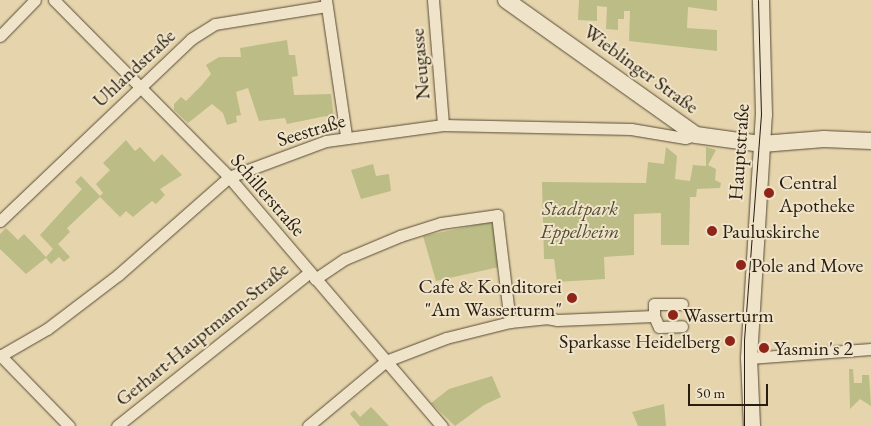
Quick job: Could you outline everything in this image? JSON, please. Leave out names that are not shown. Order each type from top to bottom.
[{"type":"street","points":[[0,36],[36,0]]},
{"type":"street","name":"Schillerstraße","points":[[54,0],[140,84],[229,177],[442,426]]},
{"type":"street","name":"Neugasse","points":[[433,0],[443,125]]},
{"type":"street","name":"Hauptstraße","points":[[752,426],[749,358],[762,144],[761,0]]},
{"type":"street","name":"Wieblinger Straße","points":[[512,2],[696,135],[762,144],[824,139],[871,141]]},
{"type":"street","points":[[326,3],[346,136]]},
{"type":"street","name":"Uhlandstraße","points":[[0,221],[140,84],[191,39],[215,24],[326,3]]},
{"type":"street","name":"Seestraße","points":[[0,355],[47,329],[118,275],[229,177],[346,136],[443,125],[631,129],[685,138],[696,135]]},
{"type":"street","name":"Gerhart-Hauptmann-Straße","points":[[117,426],[312,275],[400,236],[441,224],[497,215],[510,322]]},
{"type":"street","points":[[682,304],[654,304],[654,316],[659,327],[682,326]]},
{"type":"street","points":[[308,426],[386,361],[446,338],[510,322],[546,318],[557,320],[654,316]]},
{"type":"street","points":[[749,358],[871,349]]},
{"type":"street","points":[[0,355],[70,426]]},
{"type":"green space","points":[[579,0],[717,0],[717,11],[688,7],[687,28],[717,30],[717,51],[629,41],[630,11],[624,11],[624,19],[618,19],[618,30],[606,29],[607,7],[597,6],[597,21],[578,20]]},
{"type":"green space","points":[[287,40],[289,55],[295,55],[298,76],[292,77],[294,95],[331,94],[335,126],[331,131],[326,116],[287,124],[285,118],[259,121],[248,88],[236,92],[241,115],[236,116],[237,122],[227,125],[223,113],[212,104],[188,123],[174,110],[174,104],[181,97],[186,101],[211,74],[206,65],[219,57],[241,57],[240,48]]},
{"type":"green space","points":[[126,140],[135,151],[140,147],[154,162],[162,154],[182,175],[160,189],[165,195],[156,204],[152,201],[133,217],[126,211],[120,217],[100,197],[67,228],[70,232],[58,244],[70,257],[64,262],[59,257],[51,264],[46,258],[26,274],[0,249],[0,234],[6,228],[18,240],[24,234],[46,257],[53,249],[40,235],[82,189],[75,182],[81,176],[100,196],[103,193],[96,184],[110,170],[103,163]]},
{"type":"green space","name":"Stadtpark Eppelheim","points":[[666,147],[677,156],[675,179],[690,181],[693,165],[706,166],[706,147],[716,150],[708,165],[716,169],[715,180],[721,183],[720,188],[697,189],[696,197],[690,197],[689,245],[661,245],[661,213],[634,214],[634,255],[604,257],[605,279],[557,282],[554,259],[544,259],[542,182],[646,183],[648,162],[664,164]]},
{"type":"green space","points":[[373,164],[376,176],[389,174],[391,191],[361,199],[351,170]]},
{"type":"green space","points":[[491,222],[494,224],[499,267],[436,281],[423,236]]},
{"type":"green space","points":[[849,369],[853,369],[854,383],[862,383],[862,375],[869,375],[871,406],[860,399],[850,409]]},
{"type":"green space","points":[[492,376],[501,397],[484,405],[455,426],[431,403],[449,389]]},
{"type":"green space","points":[[664,404],[666,426],[638,426],[632,412]]},
{"type":"green space","points":[[371,407],[389,426],[360,426],[350,414],[354,410],[360,417]]},
{"type":"tram line","points":[[744,426],[744,340],[761,115],[758,0]]},
{"type":"place","name":"Central Apotheke","points":[[769,193]]},
{"type":"place","name":"Pauluskirche","points":[[712,231]]},
{"type":"place","name":"Pole and Move","points":[[741,265]]},
{"type":"place","name":"Cafe & Konditorei \"Am Wasserturm\"","points":[[572,298]]},
{"type":"place","name":"Wasserturm","points":[[673,315]]},
{"type":"place","name":"Sparkasse Heidelberg","points":[[730,341]]},
{"type":"place","name":"Yasmin's 2","points":[[764,348]]}]
